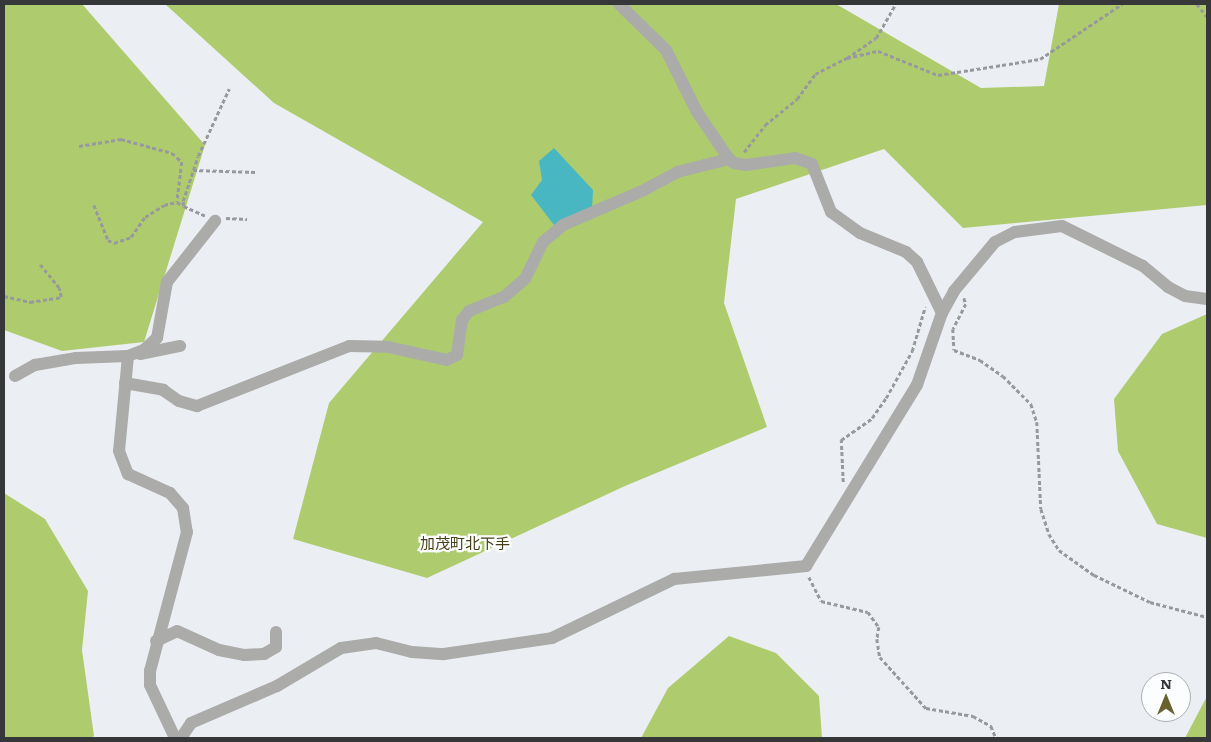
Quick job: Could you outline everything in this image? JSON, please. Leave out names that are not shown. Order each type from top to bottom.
[{"type":"street","points":[[619,4],[666,50],[697,112],[729,159],[734,163],[746,165],[795,158],[812,164],[831,212],[860,234],[906,252],[917,262],[942,313]]},
{"type":"street","points":[[125,383],[164,390],[179,401],[197,406],[349,346],[388,347],[447,360],[457,355],[462,320],[468,311],[504,297],[525,279],[543,242],[563,225],[642,191],[677,172],[729,159]]},
{"type":"street","points":[[128,356],[144,350],[157,338],[169,277],[215,221]]},
{"type":"street","points":[[180,738],[191,723],[277,686],[341,648],[376,643],[412,652],[444,654],[552,638],[674,578],[806,566],[845,499],[917,385],[942,313],[960,285],[995,242],[1015,232],[1062,226],[1144,266],[1168,287],[1185,296],[1207,299]]},
{"type":"street","points":[[15,376],[35,365],[60,361],[128,356],[180,346]]},
{"type":"street","points":[[128,356],[120,451],[128,474],[170,493],[183,508],[187,532],[156,641],[150,685],[175,738]]},
{"type":"street","points":[[156,641],[177,631],[219,650],[244,655],[264,654],[276,647],[276,632]]},
{"type":"path","points":[[729,159],[746,152],[765,125],[797,99],[815,74],[847,58],[876,38],[896,4]]},
{"type":"path","points":[[847,58],[878,51],[938,75],[1040,59],[1122,4]]},
{"type":"path","points":[[1197,4],[1207,16]]},
{"type":"path","points":[[183,206],[193,170],[229,89]]},
{"type":"path","points":[[79,146],[121,139],[172,153],[182,162],[177,202]]},
{"type":"path","points":[[193,170],[256,172]]},
{"type":"path","points":[[94,205],[108,240],[114,244],[131,237],[145,217],[157,209],[177,202]]},
{"type":"path","points":[[177,202],[215,221],[247,219]]},
{"type":"path","points":[[4,296],[30,302],[61,297],[58,288],[39,263]]},
{"type":"path","points":[[960,285],[966,304],[953,329],[954,350],[980,360],[1010,382],[1031,404],[1038,422],[1041,509],[1049,534],[1059,550],[1094,575],[1150,602],[1207,617]]},
{"type":"path","points":[[845,499],[841,440],[872,418],[886,398],[912,351],[930,291]]},
{"type":"path","points":[[806,566],[820,601],[868,612],[879,627],[877,639],[880,657],[926,708],[972,716],[991,726],[996,738]]},
{"type":"green space","points":[[4,4],[82,4],[205,145],[144,342],[62,351],[4,330]]},
{"type":"green space","points":[[165,4],[836,4],[981,88],[1044,86],[1059,4],[1207,4],[1207,205],[963,228],[884,149],[736,199],[724,303],[767,427],[625,486],[427,578],[293,539],[329,403],[483,222],[274,103]]},
{"type":"green space","points":[[1207,314],[1207,538],[1157,524],[1118,451],[1114,399],[1162,334]]},
{"type":"green space","points":[[4,493],[45,519],[88,591],[82,650],[94,736],[92,738],[4,738]]},
{"type":"green space","points":[[729,636],[776,653],[819,696],[822,738],[641,738],[668,688]]},
{"type":"green space","points":[[1207,698],[1207,738],[1185,738],[1205,700]]},
{"type":"water","points":[[554,148],[593,190],[592,210],[554,225],[531,195],[542,180],[539,161]]},
{"type":"district","name":"加茂町北下手","points":[[465,543]]}]
